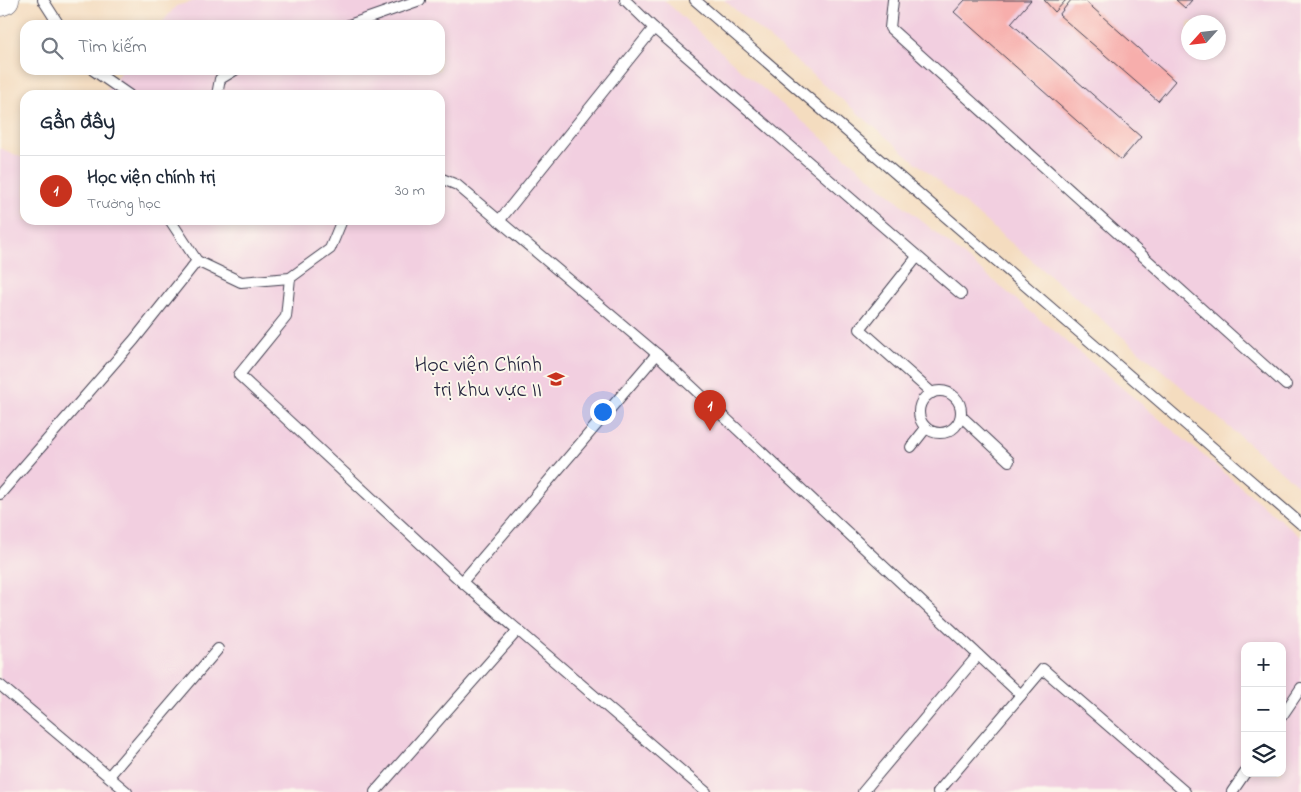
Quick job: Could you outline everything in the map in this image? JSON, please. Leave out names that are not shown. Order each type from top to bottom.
[{"type":"street","points":[[0,2],[5,0]]},
{"type":"lane","points":[[43,0],[56,20]]},
{"type":"lane","points":[[363,20],[420,0]]},
{"type":"lane","points":[[625,0],[654,28],[961,294]]},
{"type":"lane","points":[[695,0],[1301,524]]},
{"type":"lane","points":[[894,0],[890,28],[1286,385]]},
{"type":"lane","points":[[499,221],[654,28]]},
{"type":"lane","points":[[100,75],[122,90]]},
{"type":"lane","points":[[218,90],[220,79],[227,75]]},
{"type":"lane","points":[[445,180],[457,185],[656,354],[1021,696]]},
{"type":"lane","points":[[173,225],[197,261],[241,282],[290,278],[330,249],[340,225]]},
{"type":"lane","points":[[917,257],[860,329],[932,393]]},
{"type":"lane","points":[[0,494],[134,340],[197,261]]},
{"type":"lane","points":[[290,278],[286,317],[239,375],[462,582],[706,792]]},
{"type":"lane","points":[[462,582],[656,354]]},
{"type":"lane","points":[[962,417],[950,432],[941,434],[926,428],[921,421],[920,405],[924,398],[932,393],[948,392],[960,403],[962,417],[1009,461]]},
{"type":"lane","points":[[911,447],[926,428]]},
{"type":"lane","points":[[375,792],[518,630]]},
{"type":"lane","points":[[109,776],[218,649]]},
{"type":"lane","points":[[864,792],[978,655]]},
{"type":"lane","points":[[938,792],[1043,669],[1186,792]]},
{"type":"lane","points":[[0,685],[127,792]]},
{"type":"lane","points":[[1286,710],[1301,688]]},
{"type":"lane","points":[[1232,792],[1242,777]]},
{"type":"shaded area","name":"Học viện Chính trị khu vực II","points":[[197,0],[664,0],[742,71],[1301,537],[1301,792],[0,792],[0,148],[20,157],[20,225],[445,225],[445,90],[107,90],[118,75],[445,75],[445,20],[164,20],[176,6]]},
{"type":"shaded area","points":[[724,0],[1301,0],[1301,488]]},
{"type":"building","points":[[965,0],[1031,0],[1011,23],[1141,137],[1121,160],[954,12]]},
{"type":"building","points":[[1044,0],[1066,0],[1055,12]]},
{"type":"building","points":[[1071,0],[1084,0],[1175,81],[1158,101],[1059,15]]},
{"type":"building","points":[[1176,0],[1192,0],[1185,8]]},
{"type":"place","name":"Học viện Chính trị khu vực II","points":[[556,379]]},
{"type":"place","name":"Học viện chính trị","points":[[710,431]]}]
